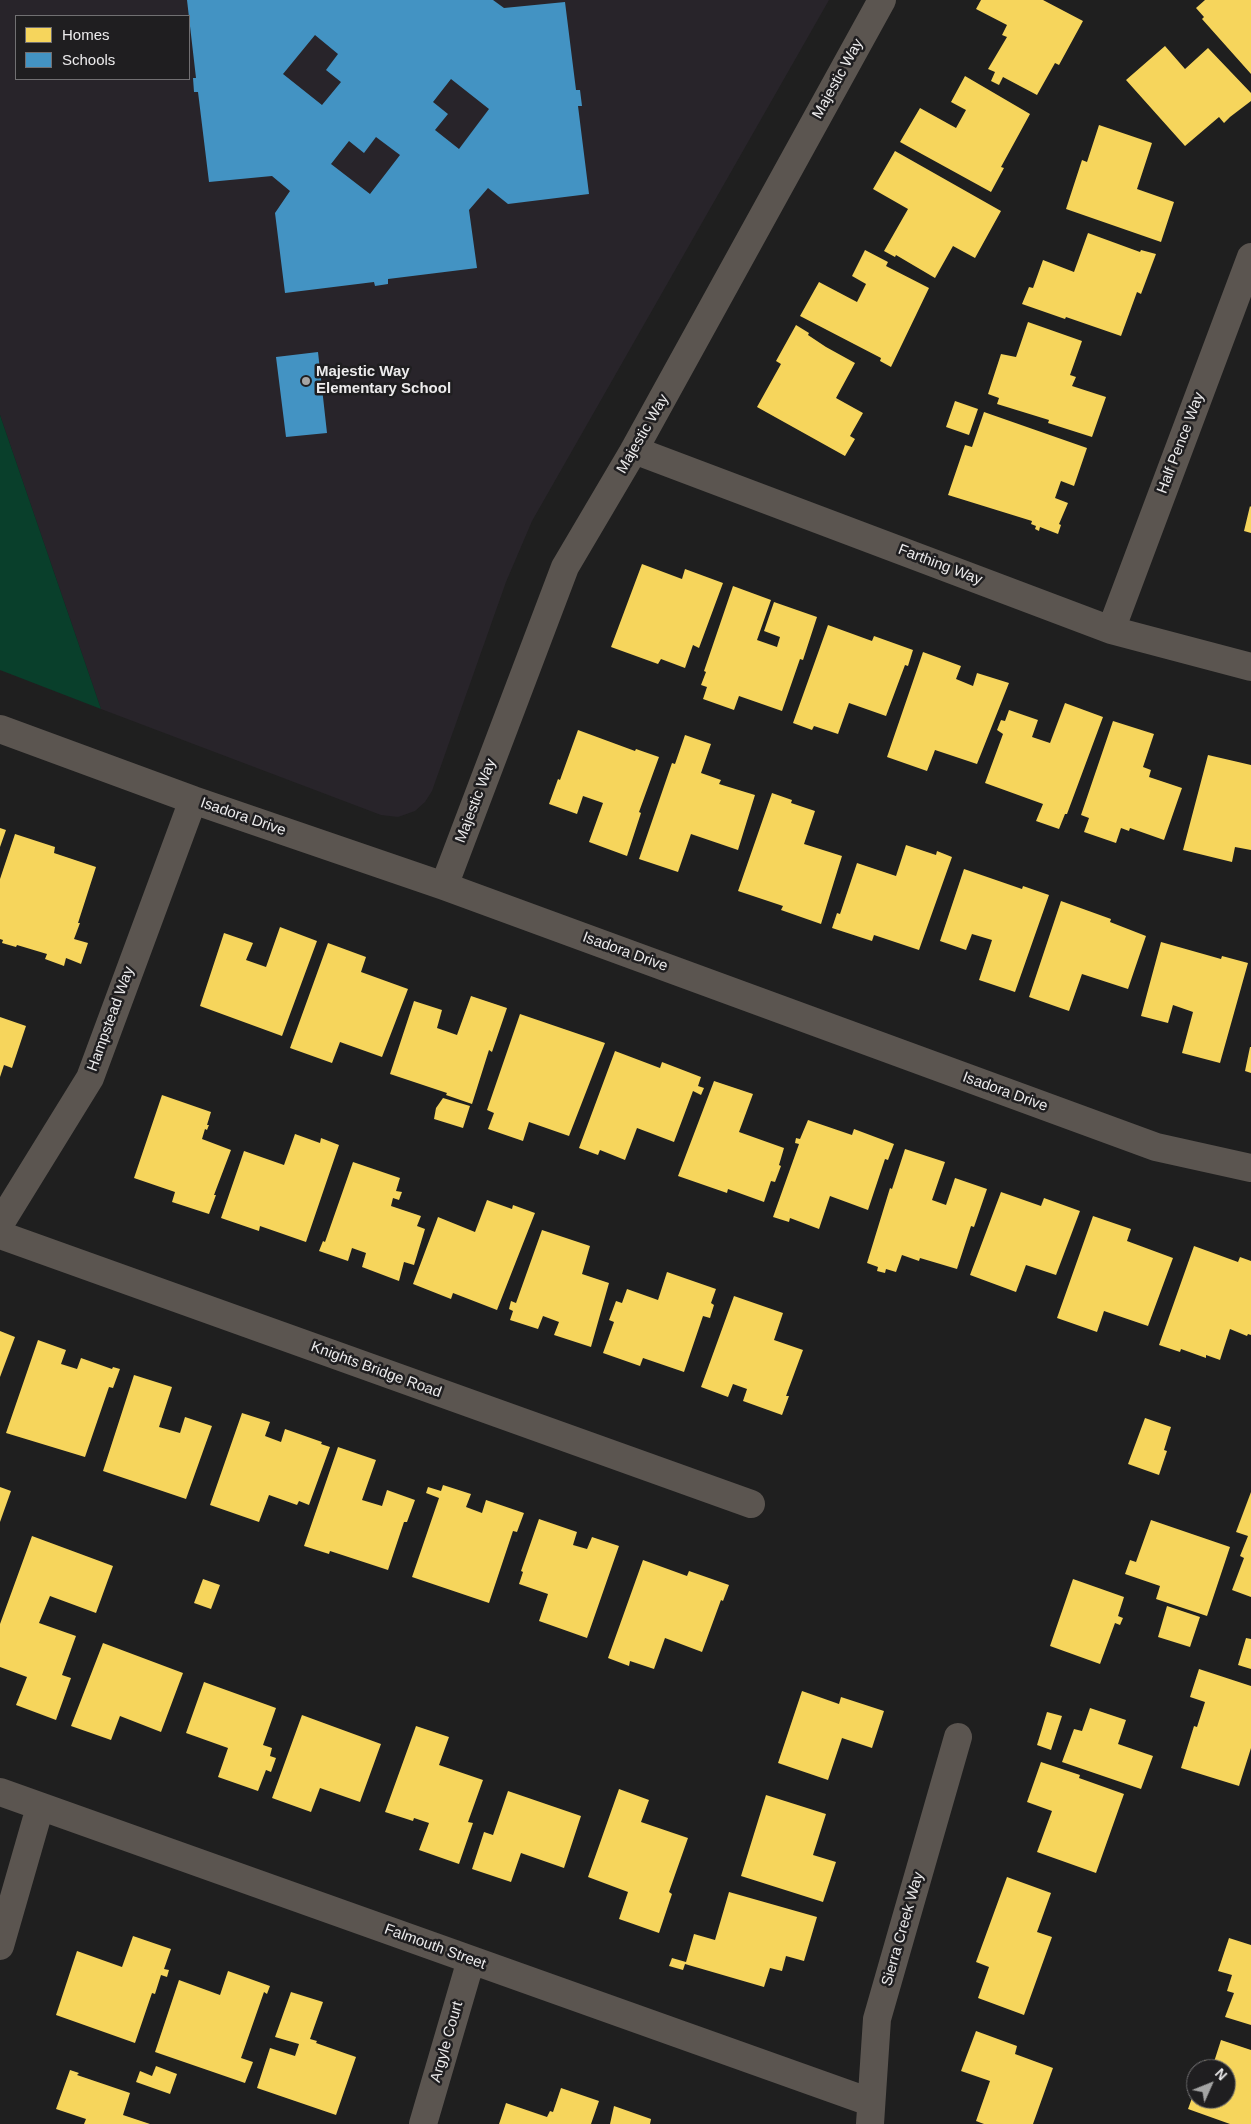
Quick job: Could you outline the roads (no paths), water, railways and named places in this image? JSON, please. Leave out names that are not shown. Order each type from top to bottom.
[{"type":"street","name":"Majestic Way","points":[[444,886],[565,567],[634,450],[882,0]]},
{"type":"street","name":"Half Pence Way","points":[[1111,630],[1251,257]]},
{"type":"street","name":"Farthing Way","points":[[634,450],[1111,630],[1251,667]]},
{"type":"street","name":"Isadora Drive","points":[[0,729],[193,800],[444,886],[1156,1147],[1251,1168]]},
{"type":"street","name":"Hampstead Way","points":[[0,1224],[90,1078],[193,800]]},
{"type":"street","name":"Knights Bridge Road","points":[[0,1235],[751,1504]]},
{"type":"street","name":"Sierra Creek Way","points":[[870,2113],[877,2019],[958,1737]]},
{"type":"street","name":"Falmouth Street","points":[[0,1792],[470,1960],[870,2113]]},
{"type":"street","points":[[0,1946],[40,1807]]},
{"type":"street","name":"Argyle Court","points":[[423,2124],[470,1960]]},
{"type":"place","name":"Majestic Way Elementary School","points":[[306,381]]}]
